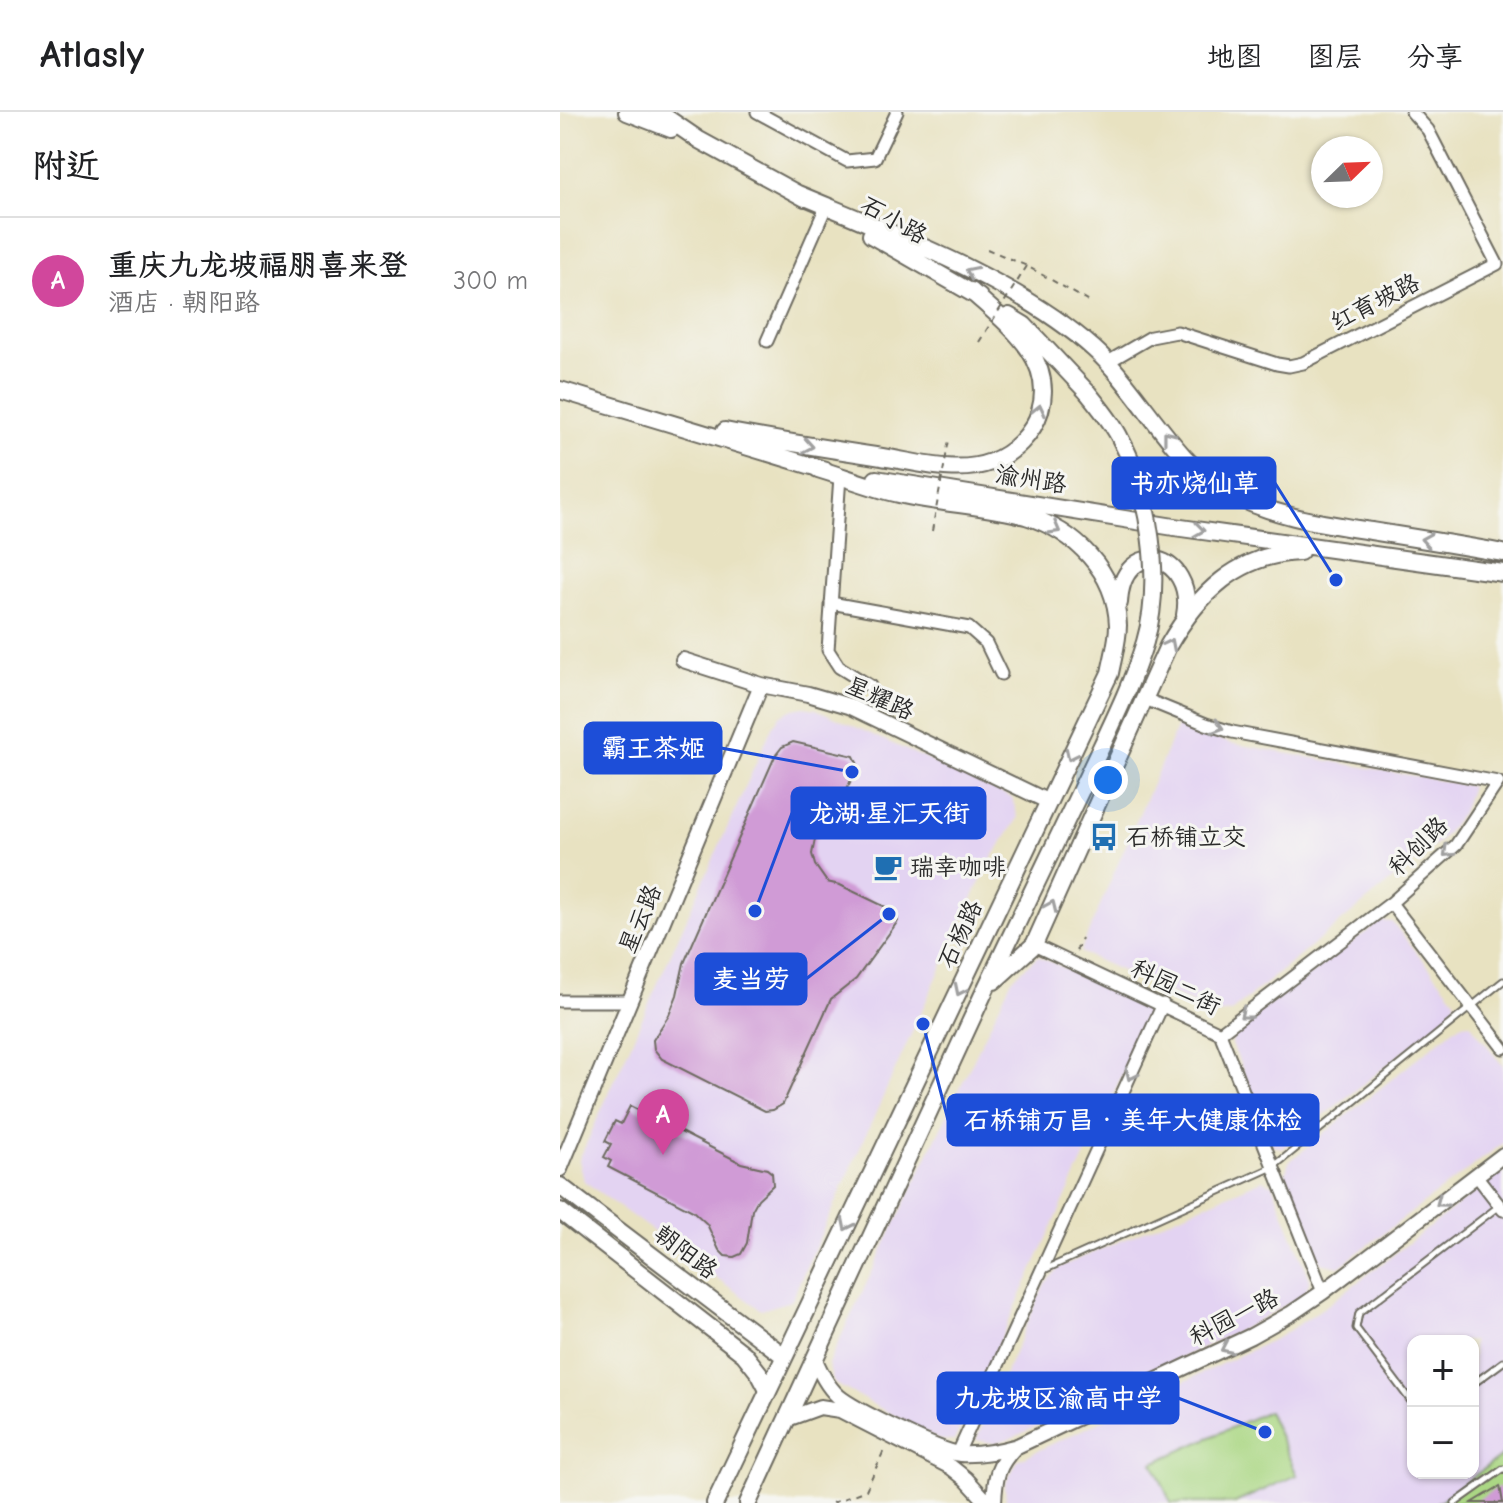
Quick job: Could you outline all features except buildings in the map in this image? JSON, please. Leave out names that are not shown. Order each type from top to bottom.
[{"type":"main road","points":[[627,112],[699,140]]},
{"type":"main road","points":[[649,112],[699,140]]},
{"type":"main road","name":"石小路","points":[[658,112],[699,140],[971,291],[1024,325],[1088,393]]},
{"type":"main road","points":[[798,194],[978,275],[1063,324],[1108,362],[1193,467],[1223,490],[1259,507],[1297,519],[1503,553]]},
{"type":"main road","points":[[648,417],[931,465],[971,467],[992,462],[1009,453],[1034,426],[1041,407],[1042,388],[1039,369],[1029,348],[971,291]]},
{"type":"main road","name":"渝州路","points":[[560,390],[818,469],[1338,551],[1503,573]]},
{"type":"main road","name":"石杨路","points":[[748,1503],[1089,773],[1134,674],[1146,639],[1154,591],[1150,538],[1139,483],[1120,437],[1088,393]]},
{"type":"main road","name":"石杨路","points":[[715,1503],[1110,673],[1118,627],[1109,585],[1100,568],[1057,528],[1023,515],[899,494],[818,469]]},
{"type":"main road","points":[[986,988],[1034,945],[1168,646],[1185,617],[1223,577],[1250,562],[1284,553],[1338,551]]},
{"type":"main road","points":[[1118,627],[1121,584],[1129,569],[1145,559],[1164,561],[1178,574],[1186,592],[1185,617]]},
{"type":"main road","name":"朝阳路","points":[[560,1186],[784,1356]]},
{"type":"main road","name":"朝阳路","points":[[560,1211],[744,1354],[768,1390]]},
{"type":"main road","points":[[699,1320],[708,1323],[714,1318],[717,1311],[713,1303]]},
{"type":"street","points":[[757,112],[847,161],[875,158],[897,112]]},
{"type":"street","name":"红育坡路","points":[[1108,362],[1151,337],[1177,332],[1277,364],[1289,366],[1303,363],[1500,266],[1428,130],[1412,112]]},
{"type":"street","points":[[767,341],[825,209]]},
{"type":"street","points":[[840,476],[828,650],[839,667],[870,686]]},
{"type":"street","points":[[831,603],[969,628],[986,643],[1001,674]]},
{"type":"street","name":"星耀路","points":[[683,660],[761,685],[849,706],[1049,802]]},
{"type":"street","name":"星云路","points":[[560,1169],[761,685]]},
{"type":"street","name":"科创路","points":[[1145,699],[1232,732],[1498,782],[1456,845],[1391,903],[1220,1033]]},
{"type":"street","points":[[1391,903],[1503,1048]]},
{"type":"street","name":"科园二街","points":[[1034,945],[1220,1033],[1323,1292]]},
{"type":"street","points":[[560,1001],[629,1001]]},
{"type":"street","points":[[815,1360],[830,1388],[844,1401],[937,1448],[958,1453],[1163,1004]]},
{"type":"street","name":"科园一路","points":[[958,1453],[990,1454],[1015,1447],[1251,1336],[1323,1292],[1503,1155]]},
{"type":"street","points":[[1476,1175],[1501,1208]]},
{"type":"street","points":[[787,1419],[810,1408],[830,1407],[951,1467],[988,1503]]},
{"type":"street","points":[[994,1503],[995,1480],[1001,1462],[1015,1447]]},
{"type":"lane","points":[[1041,1271],[1273,1167],[1503,981]]},
{"type":"lane","points":[[1407,1396],[1356,1328],[1359,1313],[1501,1208]]},
{"type":"lane","points":[[1479,1380],[1503,1362]]},
{"type":"lane","points":[[1455,1503],[1503,1469]]},
{"type":"path","points":[[987,249],[1027,266],[1093,304]]},
{"type":"path","points":[[979,342],[1027,266]]},
{"type":"path","points":[[932,531],[949,440]]},
{"type":"path","points":[[1071,962],[1082,938]]},
{"type":"path","points":[[832,1503],[866,1490],[891,1437]]},
{"type":"shaded area","points":[[804,707],[816,709],[1012,798],[1018,818],[987,866],[791,1301],[761,1310],[584,1181],[579,1160],[773,725],[781,715]]},
{"type":"shaded area","points":[[1178,724],[1229,743],[1471,786],[1462,813],[1441,840],[1231,1012],[1216,1014],[1080,952]]},
{"type":"shaded area","points":[[1381,921],[1392,922],[1455,999],[1454,1012],[1283,1148],[1273,1146],[1232,1044],[1234,1031]]},
{"type":"shaded area","points":[[1038,956],[1143,1003],[1148,1018],[954,1441],[939,1440],[834,1383],[828,1364],[1012,979]]},
{"type":"shaded area","points":[[1470,1023],[1503,1066],[1503,1143],[1339,1267],[1321,1263],[1285,1174],[1289,1162],[1460,1024]]},
{"type":"shaded area","points":[[1503,1171],[1503,1455],[1479,1472],[1479,1335],[1407,1335],[1407,1479],[1470,1479],[1437,1503],[1006,1503],[1005,1484],[1018,1460],[1281,1336],[1329,1304]]},
{"type":"shaded area","points":[[1262,1180],[1272,1184],[1310,1279],[1305,1294],[1246,1327],[1014,1437],[994,1443],[976,1440],[1044,1285],[1060,1267]]},
{"type":"green space","points":[[1268,1411],[1297,1475],[1235,1503],[1171,1503],[1153,1463]]},
{"type":"green space","points":[[1503,1455],[1503,1503],[1437,1503],[1470,1479],[1479,1479],[1479,1472]]},
{"type":"place","name":"书亦烧仙草","points":[[1336,580]]},
{"type":"place","name":"霸王茶姬","points":[[852,772]]},
{"type":"place","name":"石桥铺立交","points":[[1104,837]]},
{"type":"place","name":"瑞幸咖啡","points":[[888,867]]},
{"type":"place","name":"龙湖·星汇天街","points":[[755,911]]},
{"type":"place","name":"麦当劳","points":[[889,914]]},
{"type":"place","name":"石桥铺万昌‧美年大健康体检","points":[[923,1024]]},
{"type":"place","name":"重庆九龙坡福朋喜来登","points":[[663,1155]]},
{"type":"place","name":"九龙坡区渝高中学","points":[[1265,1432]]}]
